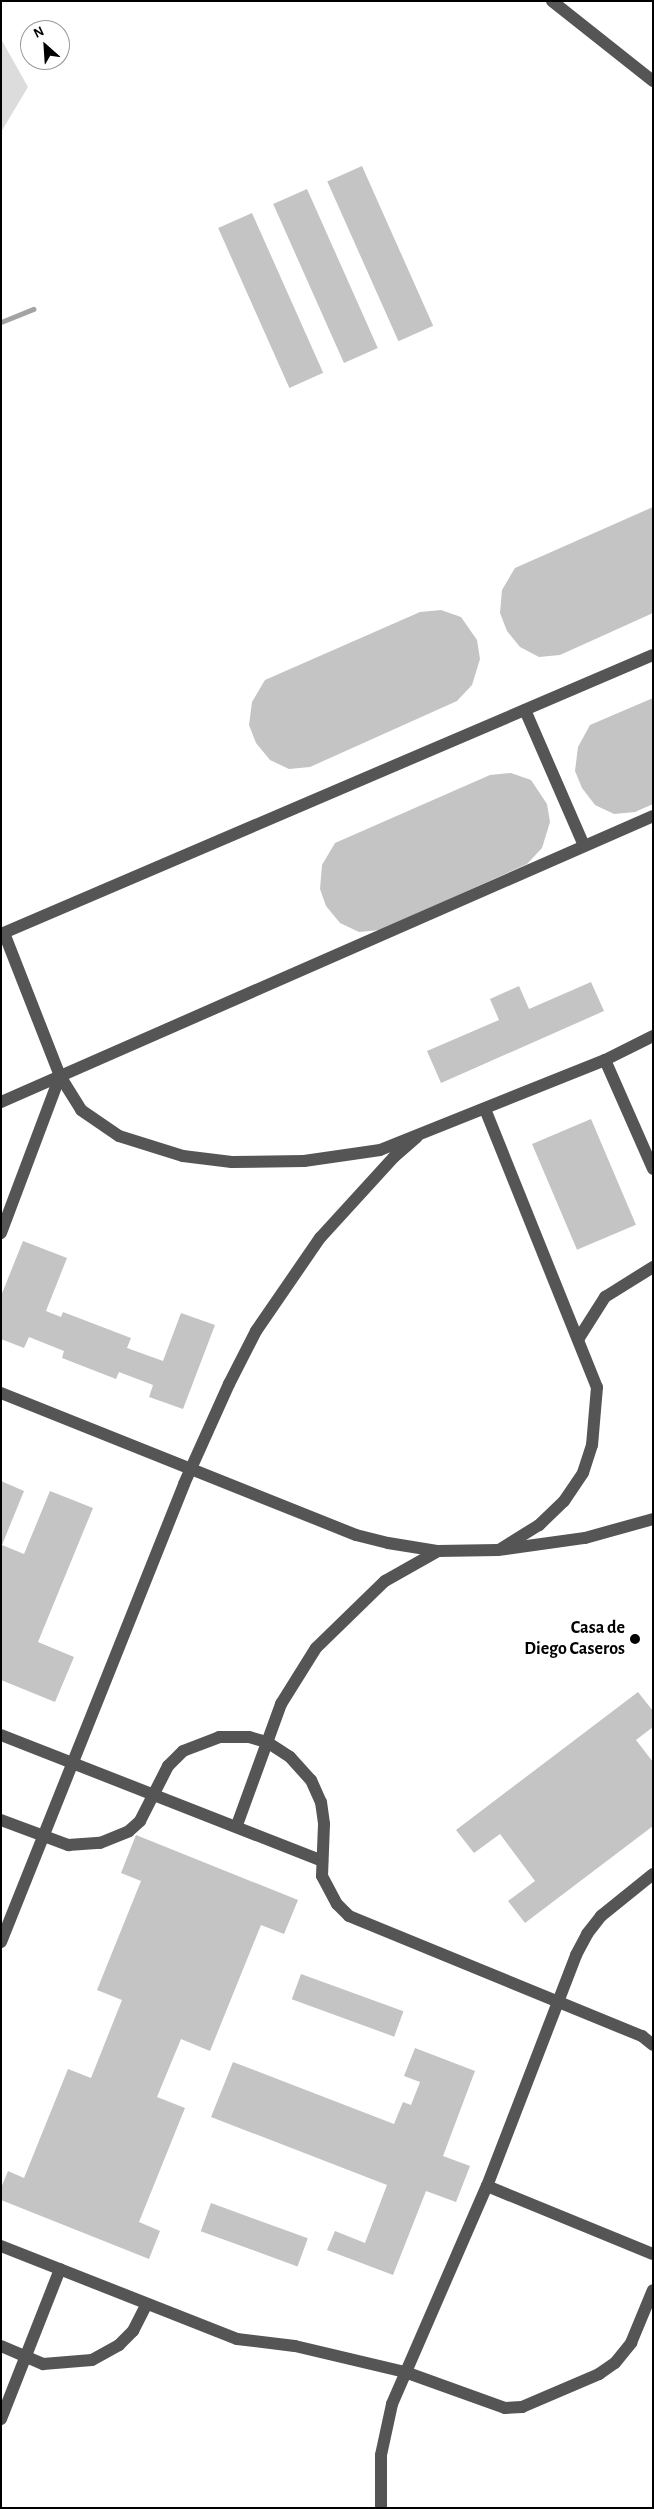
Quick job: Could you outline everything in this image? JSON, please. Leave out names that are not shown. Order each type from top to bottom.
[{"type":"street","points":[[552,1],[653,81]]},
{"type":"street","points":[[653,654],[3,934],[60,1076],[81,1110],[119,1136],[183,1156],[232,1162],[304,1161],[380,1150],[418,1137],[605,1060],[653,1036]]},
{"type":"street","points":[[525,710],[584,846]]},
{"type":"street","points":[[1,1102],[653,816]]},
{"type":"street","points":[[621,1052],[653,1047]]},
{"type":"street","points":[[605,1060],[653,1169]]},
{"type":"street","points":[[1,1233],[60,1076]]},
{"type":"street","points":[[485,1109],[579,1338],[597,1387],[592,1445],[583,1473],[564,1501],[539,1525],[498,1550]]},
{"type":"street","points":[[1,1942],[74,1764],[191,1468],[228,1384],[256,1331],[320,1238],[394,1157],[418,1137]]},
{"type":"street","points":[[579,1338],[605,1297],[653,1268]]},
{"type":"street","points":[[1,1393],[356,1535],[438,1551],[498,1550],[585,1538],[653,1519]]},
{"type":"street","points":[[237,1825],[281,1704],[307,1661],[328,1634],[386,1581],[438,1551]]},
{"type":"street","points":[[1,1735],[237,1825],[322,1861]]},
{"type":"street","points":[[1,1820],[68,1845],[100,1843],[129,1831],[148,1811],[168,1766],[183,1751],[202,1741],[235,1736],[266,1742],[290,1757],[311,1780],[321,1802],[324,1824],[322,1861],[326,1886],[349,1916],[556,2003],[642,2036],[653,2044]]},
{"type":"street","points":[[382,2508],[381,2455],[385,2427],[406,2372],[488,2186],[556,2003],[587,1934],[620,1899],[653,1874]]},
{"type":"street","points":[[488,2186],[653,2254]]},
{"type":"street","points":[[1,2246],[237,2339],[295,2346],[406,2372],[490,2405],[522,2407],[598,2374],[625,2354],[653,2290]]},
{"type":"street","points":[[1,2419],[60,2270]]},
{"type":"street","points":[[1,2346],[25,2358],[44,2364],[65,2365],[106,2354],[133,2331],[147,2304]]},
{"type":"shaded area","points":[[1,39],[28,87],[1,132]]},
{"type":"building","points":[[362,166],[433,326],[398,341],[327,181]]},
{"type":"building","points":[[307,189],[378,348],[344,363],[273,204]]},
{"type":"building","points":[[252,213],[323,373],[289,388],[218,228]]},
{"type":"building","points":[[653,507],[653,613],[560,655],[539,657],[520,647],[507,631],[500,613],[502,590],[515,568]]},
{"type":"building","points":[[441,610],[461,617],[477,640],[480,659],[472,685],[457,701],[310,767],[289,769],[270,760],[256,743],[249,725],[252,702],[265,680],[420,612]]},
{"type":"building","points":[[653,698],[653,804],[635,812],[614,814],[595,805],[582,788],[575,771],[578,747],[590,725]]},
{"type":"building","points":[[511,773],[531,780],[547,804],[550,822],[542,848],[527,864],[380,930],[359,932],[340,923],[326,906],[320,889],[322,865],[335,843],[490,775]]},
{"type":"building","points":[[591,982],[604,1011],[441,1083],[427,1051],[499,1020],[490,999],[519,986],[529,1009]]},
{"type":"building","points":[[591,1119],[636,1225],[577,1250],[532,1144]]},
{"type":"building","points":[[23,1241],[67,1258],[46,1311],[61,1317],[63,1312],[131,1338],[127,1348],[163,1361],[181,1313],[215,1325],[183,1409],[149,1397],[153,1385],[119,1372],[116,1379],[62,1358],[64,1351],[29,1337],[24,1348],[1,1339],[1,1296]]},
{"type":"building","points":[[1,1481],[24,1491],[2,1545],[24,1554],[50,1491],[93,1508],[38,1642],[74,1657],[55,1702],[1,1680]]},
{"type":"building","points":[[638,1692],[653,1711],[653,1727],[636,1740],[653,1762],[653,1826],[525,1923],[508,1901],[535,1881],[500,1834],[474,1853],[456,1830]]},
{"type":"building","points":[[136,1835],[298,1900],[284,1934],[261,1925],[210,2051],[181,2039],[157,2097],[185,2108],[139,2222],[160,2231],[149,2259],[1,2200],[1,2188],[8,2171],[24,2178],[68,2069],[91,2078],[122,2000],[97,1990],[141,1881],[121,1873]]},
{"type":"building","points":[[301,1974],[403,2011],[394,2037],[292,1999]]},
{"type":"building","points":[[415,2048],[475,2071],[443,2156],[470,2166],[456,2202],[426,2191],[393,2275],[327,2250],[335,2231],[365,2243],[387,2185],[211,2117],[233,2062],[394,2124],[403,2102],[411,2105],[420,2082],[404,2076]]},
{"type":"building","points":[[211,2203],[308,2238],[298,2266],[201,2231]]},
{"type":"waterway","points":[[1,322],[33,309]]},
{"type":"place","name":"Casa de Diego Caseros","points":[[635,1639]]}]
